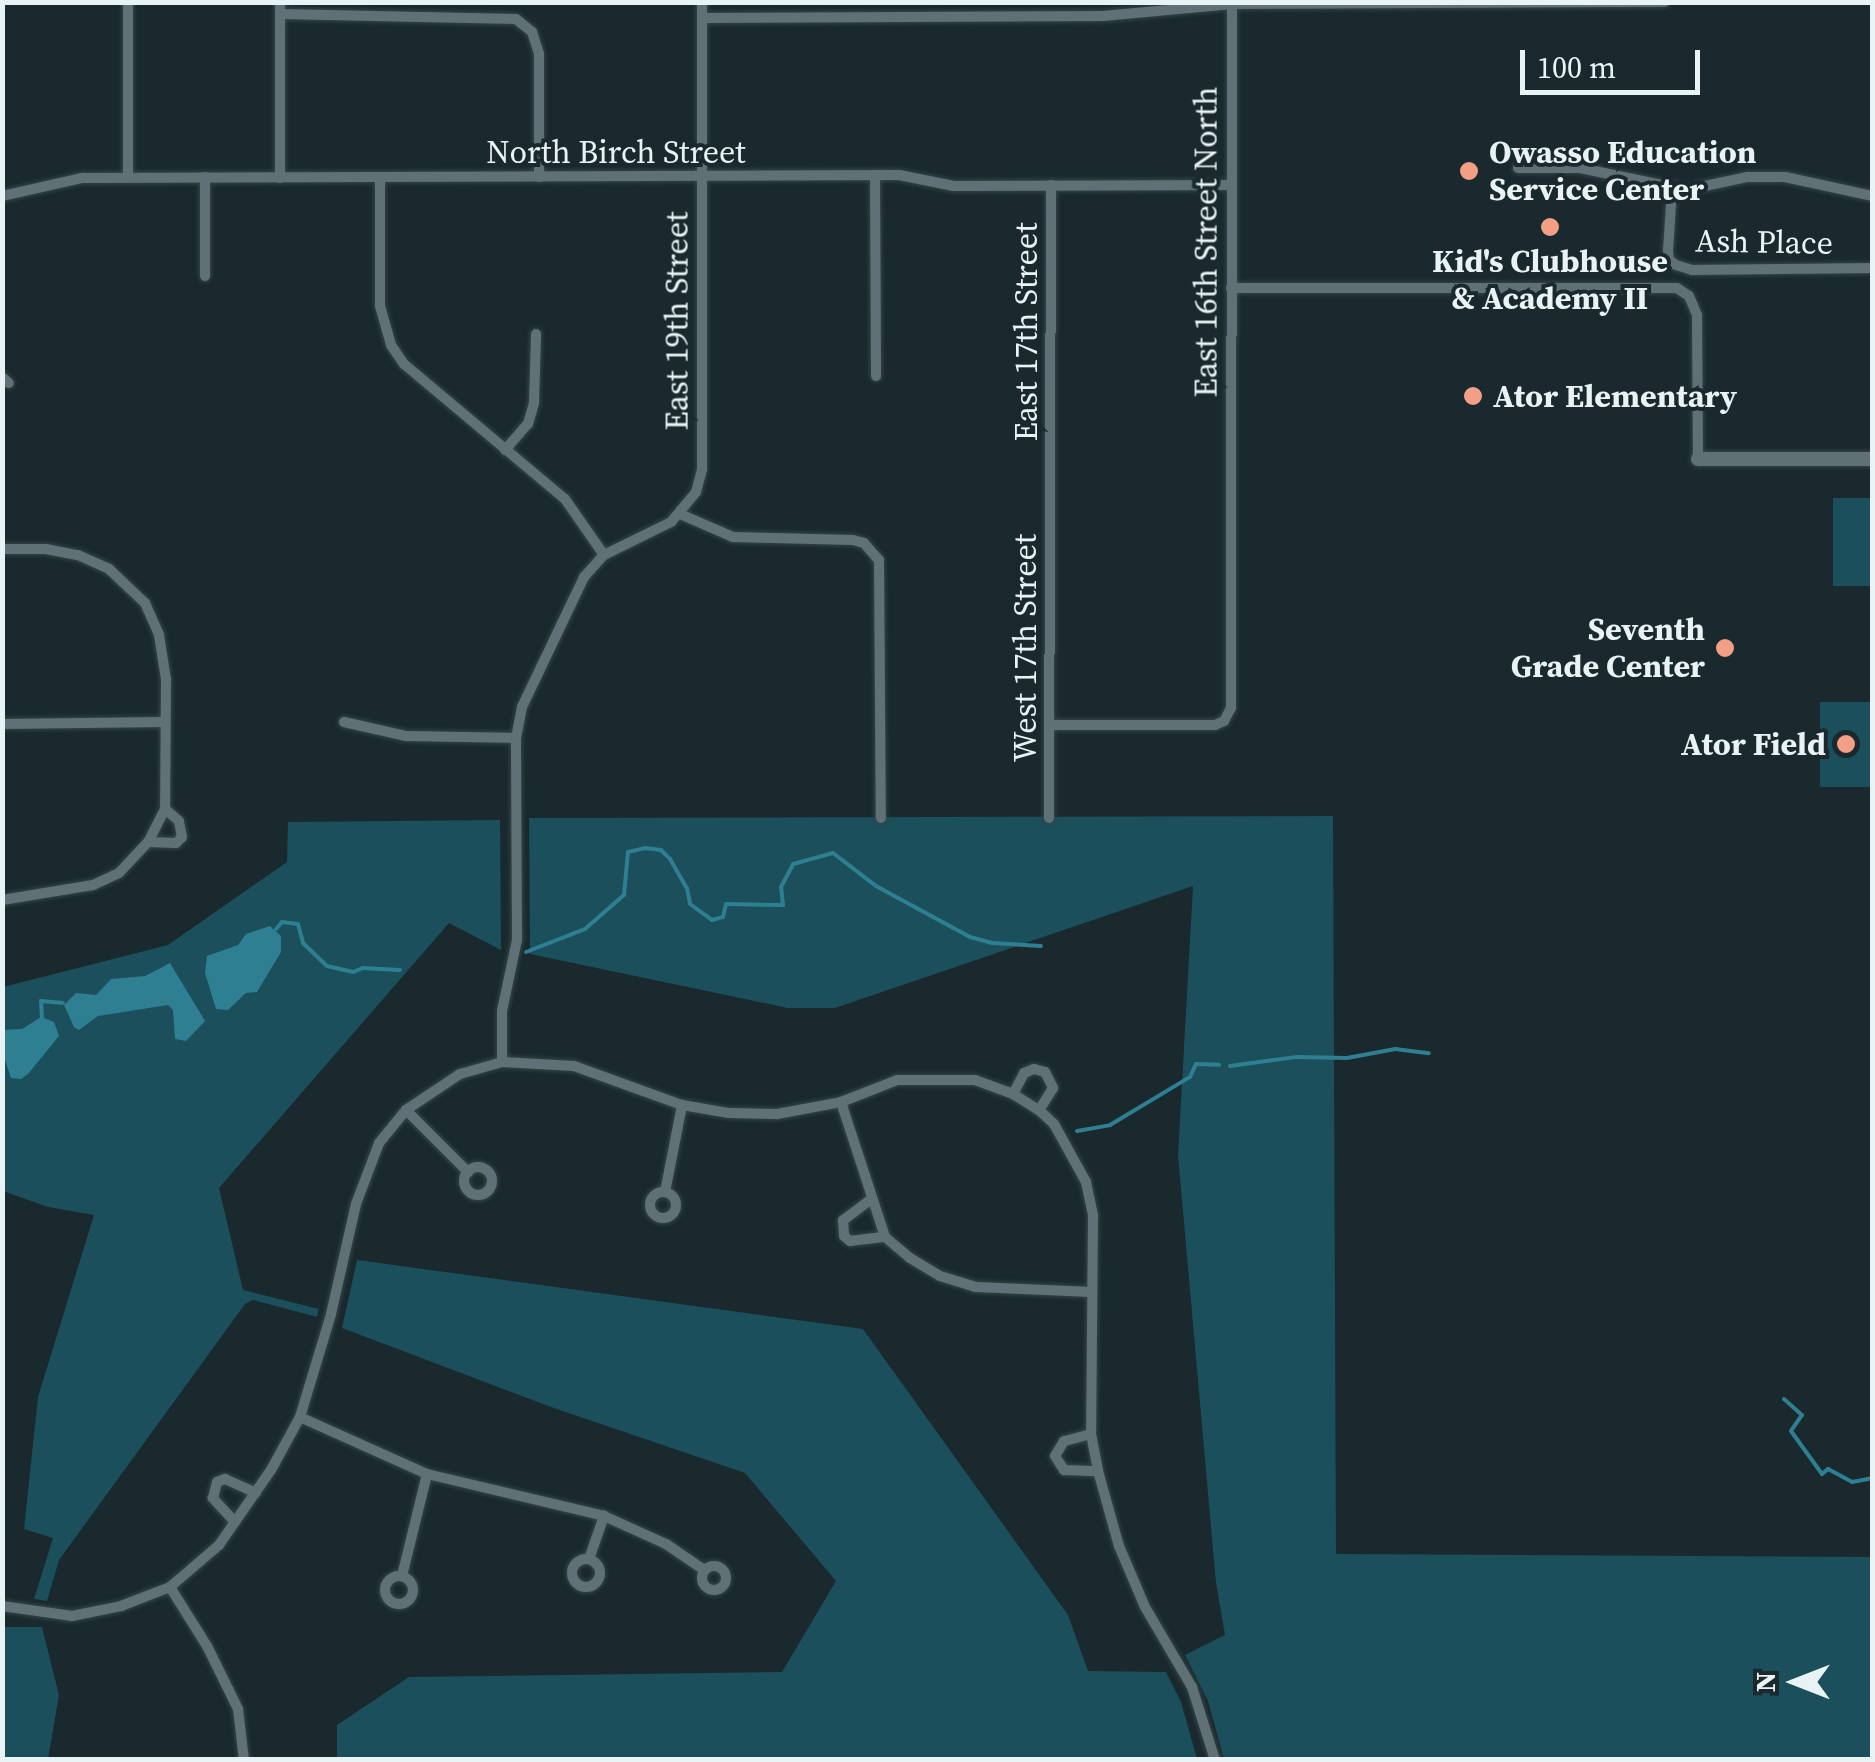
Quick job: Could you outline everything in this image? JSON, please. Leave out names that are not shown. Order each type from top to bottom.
[{"type":"street","points":[[128,2],[128,178]]},
{"type":"street","name":"East 19th Street","points":[[680,514],[696,492],[702,468],[702,2]]},
{"type":"street","points":[[861,2],[861,17]]},
{"type":"street","points":[[1020,2],[1020,17]]},
{"type":"street","points":[[702,18],[1127,15],[1232,3],[1665,2]]},
{"type":"street","name":"East 16th Street North","points":[[1050,726],[1214,726],[1224,722],[1231,708],[1232,3]]},
{"type":"street","points":[[280,178],[280,8],[516,19],[528,28],[540,54],[539,178]]},
{"type":"street","name":"Ash Place","points":[[1518,168],[1580,168],[1686,190],[1756,176],[1785,177],[1872,196]]},
{"type":"street","points":[[876,175],[876,376]]},
{"type":"street","name":"North Birch Street","points":[[2,196],[57,181],[204,177],[876,175],[954,186],[1231,186]]},
{"type":"street","points":[[204,177],[205,276]]},
{"type":"street","points":[[380,178],[380,306],[385,332],[404,364],[575,509],[604,554]]},
{"type":"street","name":"East 17th Street","points":[[1051,185],[1052,478]]},
{"type":"street","name":"Ash Place","points":[[1672,189],[1668,251],[1669,260],[1676,265],[1692,270],[1872,268]]},
{"type":"street","points":[[1232,288],[1677,288],[1689,296],[1697,314],[1698,458],[1872,459]]},
{"type":"street","points":[[505,450],[528,424],[534,404],[536,334]]},
{"type":"street","name":"West 17th Street","points":[[1049,818],[1052,478]]},
{"type":"street","points":[[502,1062],[502,1011],[517,940],[516,738],[529,686],[577,588],[604,554],[657,532],[680,514],[733,537],[853,540],[872,551],[882,570],[881,818]]},
{"type":"street","points":[[2,549],[78,555],[109,568],[145,604],[160,636],[165,722],[165,809],[148,842],[120,873],[93,885],[2,900]]},
{"type":"street","points":[[2,724],[165,722]]},
{"type":"street","points":[[344,722],[406,736],[516,738]]},
{"type":"street","points":[[148,842],[176,843],[182,838],[184,829],[165,809]]},
{"type":"street","points":[[2,1606],[72,1616],[121,1606],[170,1587],[218,1545],[256,1493],[300,1417],[366,1172],[379,1143],[406,1110],[460,1074],[502,1062],[574,1066],[682,1105],[729,1114],[778,1114],[842,1102],[897,1080],[974,1080],[1013,1094],[1039,1110],[1054,1124],[1086,1182],[1093,1216],[1091,1434],[1098,1471],[1119,1546],[1145,1606],[1192,1687],[1215,1760]]},
{"type":"street","points":[[1013,1094],[1024,1073],[1034,1069],[1045,1072],[1053,1088],[1039,1110]]},
{"type":"street","points":[[842,1102],[884,1237],[910,1258],[940,1276],[976,1287],[1092,1292]]},
{"type":"street","points":[[665,1192],[682,1105]]},
{"type":"street","points":[[406,1110],[468,1172]]},
{"type":"street","points":[[870,1200],[843,1220],[844,1236],[850,1241],[884,1237]]},
{"type":"street","points":[[300,1417],[427,1474],[604,1516],[666,1544],[704,1570]]},
{"type":"street","points":[[1091,1434],[1064,1441],[1055,1456],[1064,1470],[1098,1471]]},
{"type":"street","points":[[402,1576],[427,1474]]},
{"type":"street","points":[[235,1522],[214,1498],[212,1489],[225,1480],[256,1493]]},
{"type":"street","points":[[588,1559],[604,1516]]},
{"type":"street","points":[[170,1587],[207,1646],[238,1709],[244,1760]]},
{"type":"shaded area","points":[[1833,498],[1872,498],[1872,586],[1833,586]]},
{"type":"shaded area","name":"Ator Field","points":[[1820,702],[1872,702],[1872,787],[1820,787]]},
{"type":"shaded area","points":[[1333,816],[1336,1554],[1872,1557],[1872,1759],[1224,1759],[1208,1701],[1185,1655],[1225,1635],[1216,1583],[1178,1155],[1193,886],[835,1008],[788,1008],[530,954],[529,818]]},
{"type":"shaded area","points":[[500,820],[501,950],[449,923],[219,1188],[243,1290],[319,1309],[317,1317],[253,1300],[245,1304],[59,1560],[47,1601],[34,1599],[53,1538],[24,1529],[38,1397],[94,1215],[48,1207],[3,1191],[3,987],[168,945],[287,862],[288,822]]},
{"type":"shaded area","points":[[270,926],[281,936],[281,952],[257,992],[246,993],[228,1010],[216,1009],[205,973],[207,956],[238,945],[246,934]]},
{"type":"shaded area","points":[[170,963],[205,1021],[186,1041],[175,1039],[173,1010],[168,1005],[98,1016],[79,1030],[74,1027],[64,1005],[76,993],[96,995],[111,979],[145,976]]},
{"type":"shaded area","points":[[41,1017],[54,1022],[59,1036],[28,1074],[21,1079],[11,1078],[3,1054],[3,1030],[22,1029]]},
{"type":"shaded area","points":[[357,1260],[863,1329],[1068,1615],[1088,1671],[1166,1672],[1181,1702],[1197,1759],[337,1759],[337,1725],[409,1677],[782,1672],[836,1581],[745,1473],[551,1407],[342,1328]]},
{"type":"shaded area","points":[[3,1627],[42,1627],[59,1695],[48,1759],[3,1759]]},
{"type":"waterway","points":[[526,952],[585,929],[624,895],[628,852],[645,848],[661,850],[670,859],[687,888],[690,904],[712,920],[723,917],[726,904],[783,905],[781,887],[793,864],[833,853],[876,886],[970,937],[993,943],[1041,946]]},
{"type":"waterway","points":[[276,929],[282,922],[298,924],[303,943],[327,966],[353,972],[363,968],[400,970]]},
{"type":"waterway","points":[[42,1018],[41,1001],[63,1003]]},
{"type":"waterway","points":[[1230,1066],[1297,1057],[1347,1058],[1395,1049],[1429,1053]]},
{"type":"waterway","points":[[1077,1131],[1110,1125],[1190,1077],[1196,1064],[1219,1065]]},
{"type":"waterway","points":[[1784,1399],[1802,1415],[1791,1431],[1822,1474],[1828,1469],[1852,1482],[1872,1478]]},
{"type":"place","name":"Owasso Education Service Center","points":[[1469,171]]},
{"type":"place","name":"Kid's Clubhouse & Academy II","points":[[1550,227]]},
{"type":"place","name":"Ator Elementary","points":[[1473,396]]},
{"type":"place","name":"Seventh Grade Center","points":[[1725,648]]},
{"type":"place","name":"Ator Field","points":[[1846,744]]}]
